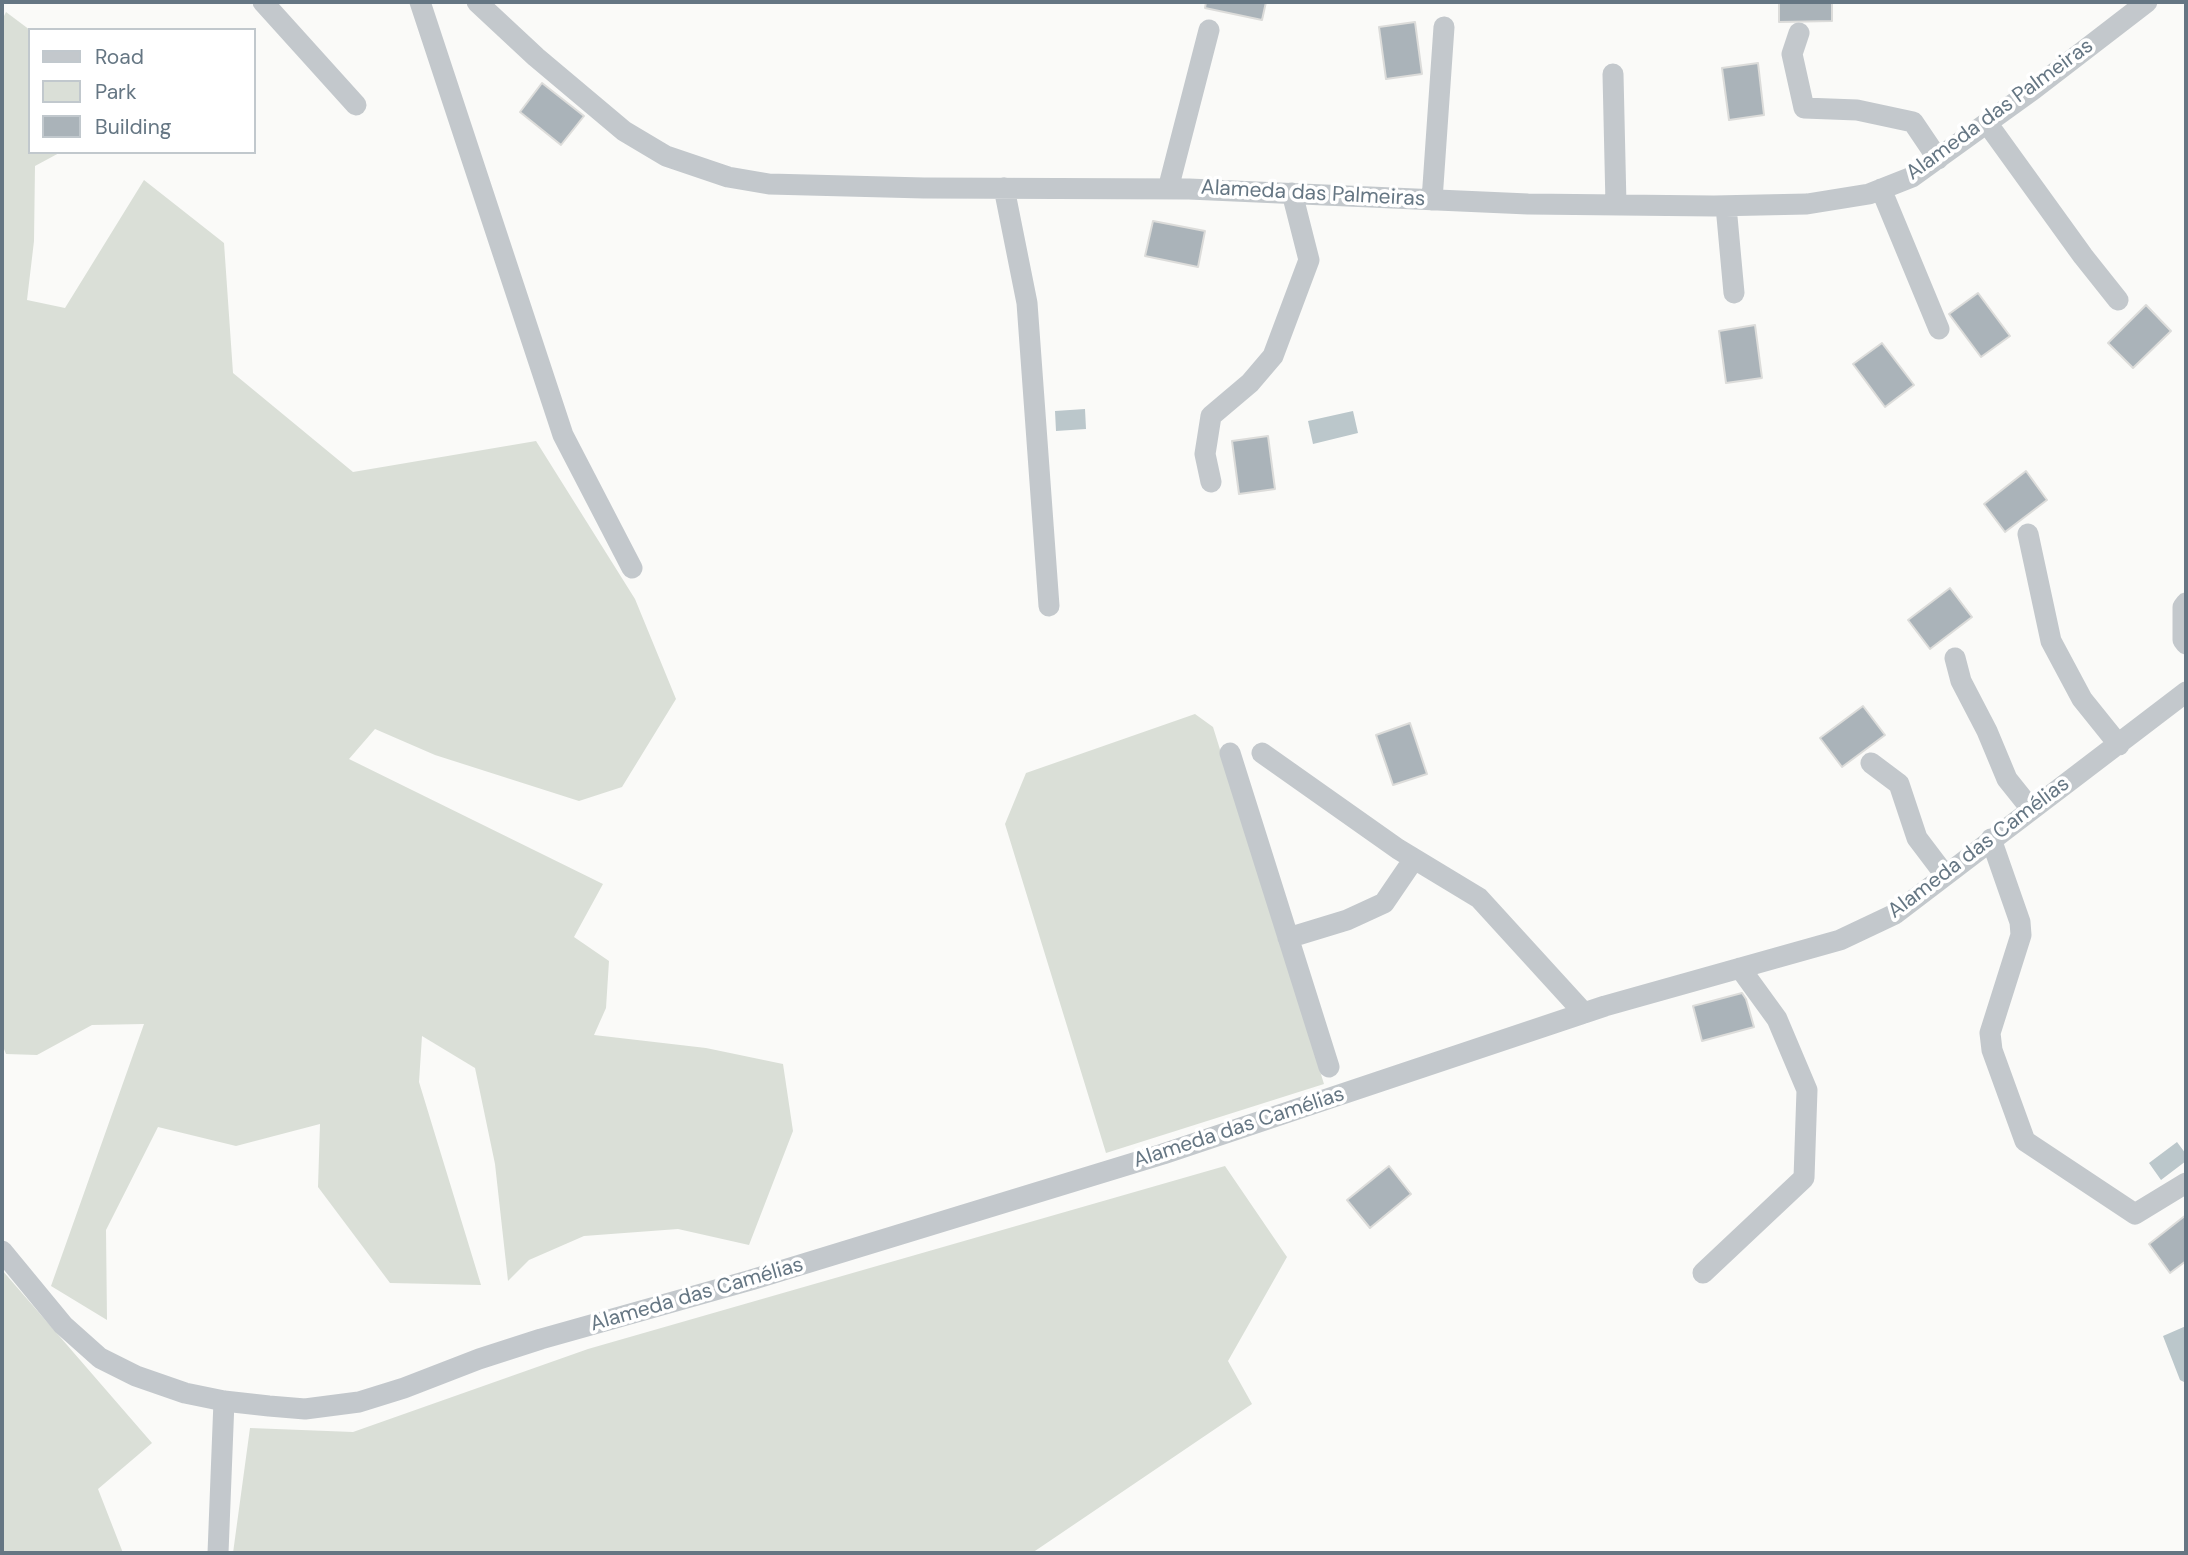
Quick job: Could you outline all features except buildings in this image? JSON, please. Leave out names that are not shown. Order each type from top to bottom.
[{"type":"street","points":[[263,2],[356,105]]},
{"type":"street","points":[[420,2],[563,435],[632,568]]},
{"type":"street","name":"Alameda das Palmeiras","points":[[477,2],[536,57],[624,131],[666,156],[728,177],[769,184],[1168,189],[1432,200],[1726,206],[1807,204],[1869,194],[1912,177],[2147,2]]},
{"type":"street","points":[[1432,200],[1444,27]]},
{"type":"street","points":[[1168,189],[1209,30]]},
{"type":"street","points":[[1799,33],[1792,54],[1804,108],[1857,110],[1913,122],[1938,159]]},
{"type":"street","points":[[1613,74],[1616,205]]},
{"type":"street","points":[[1987,123],[2118,300]]},
{"type":"street","points":[[1004,188],[1027,303],[1049,606]]},
{"type":"street","points":[[1881,189],[1939,330]]},
{"type":"street","points":[[1211,482],[1205,454],[1211,416],[1250,383],[1273,356],[1309,260],[1292,193]]},
{"type":"street","points":[[1726,206],[1734,293]]},
{"type":"street","points":[[2028,534],[2051,641],[2082,699],[2119,745]]},
{"type":"street","points":[[2186,603],[2183,607],[2183,640],[2186,644]]},
{"type":"street","points":[[1955,658],[1961,681],[1987,731],[2007,779],[2031,809]]},
{"type":"street","name":"Alameda das Camélias","points":[[2,1251],[64,1325],[100,1358],[136,1376],[224,1401],[305,1409],[359,1402],[541,1339],[751,1280],[1163,1154],[1584,1013],[1794,955],[1865,929],[1895,914],[2186,692]]},
{"type":"street","points":[[1230,753],[1329,1067]]},
{"type":"street","points":[[1262,753],[1414,859],[1479,898],[1584,1013]]},
{"type":"street","points":[[1871,763],[1899,784],[1917,838],[1945,875]]},
{"type":"street","points":[[1990,839],[2020,922],[2021,934],[1990,1032],[1992,1050],[2025,1141],[2135,1214],[2186,1183]]},
{"type":"street","points":[[1288,938],[1347,919],[1384,903],[1414,859]]},
{"type":"street","points":[[1703,1273],[1804,1178],[1807,1090],[1777,1019],[1740,968]]},
{"type":"street","points":[[218,1553],[224,1401]]},
{"type":"green space","points":[[6,12],[28,28],[28,154],[57,154],[35,166],[34,241],[27,300],[65,308],[144,180],[224,243],[233,373],[353,472],[536,441],[635,599],[676,699],[622,787],[579,801],[435,755],[375,729],[349,759],[603,884],[574,937],[609,961],[606,1008],[594,1035],[706,1048],[783,1064],[793,1131],[749,1245],[678,1229],[584,1236],[529,1260],[508,1281],[495,1164],[475,1068],[422,1036],[419,1082],[481,1285],[390,1283],[318,1187],[320,1124],[236,1146],[158,1127],[106,1230],[107,1320],[51,1286],[144,1024],[92,1025],[37,1055],[6,1054],[2,1044],[2,20]]},
{"type":"green space","points":[[1195,714],[1213,727],[1324,1084],[1106,1153],[1005,824],[1026,773]]},
{"type":"green space","points":[[1225,1166],[1287,1257],[1228,1361],[1252,1404],[1032,1553],[233,1553],[250,1428],[353,1432],[588,1349]]},
{"type":"green space","points":[[2,1270],[152,1443],[98,1489],[123,1553],[2,1553]]},
{"type":"shaded area","points":[[1085,409],[1086,429],[1056,431],[1055,411]]},
{"type":"shaded area","points":[[1353,411],[1358,433],[1313,444],[1308,421]]},
{"type":"shaded area","points":[[2177,1142],[2186,1154],[2186,1161],[2161,1180],[2149,1163]]},
{"type":"shaded area","points":[[2186,1326],[2186,1383],[2180,1380],[2163,1336]]}]
